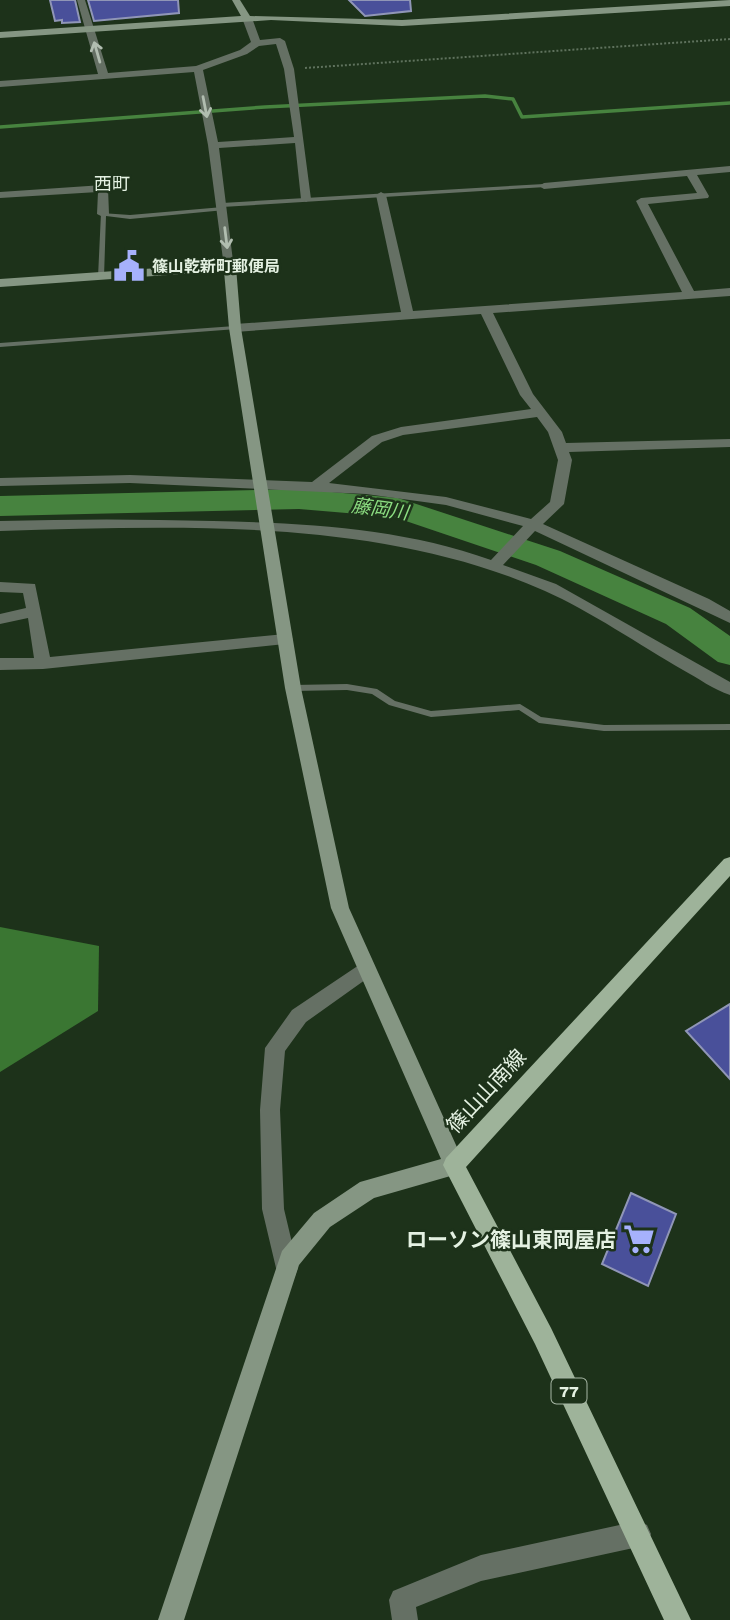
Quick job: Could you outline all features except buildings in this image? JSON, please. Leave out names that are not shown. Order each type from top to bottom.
[{"type":"main road","name":"篠山山南線","points":[[454,1165],[730,864]]},
{"type":"main road","name":"77","points":[[454,1165],[543,1335],[678,1620]]},
{"type":"street","points":[[81,0],[104,76]]},
{"type":"street","points":[[236,0],[247,18],[256,43]]},
{"type":"street","points":[[0,35],[247,18],[289,17],[402,23],[730,3]]},
{"type":"street","points":[[0,84],[198,69],[205,64],[250,50],[256,43],[280,41],[289,69],[306,199]]},
{"type":"street","points":[[171,1620],[290,1259],[322,1220],[368,1189],[454,1165],[340,908],[293,688],[235,328],[223,207],[198,69]]},
{"type":"street","points":[[213,145],[300,140]]},
{"type":"street","points":[[544,186],[730,169]]},
{"type":"street","points":[[690,173],[704,196],[641,201],[690,295]]},
{"type":"street","points":[[0,195],[103,188],[103,214]]},
{"type":"street","points":[[381,195],[408,316]]},
{"type":"street","points":[[0,283],[230,267]]},
{"type":"street","points":[[235,328],[690,295],[728,295]]},
{"type":"street","points":[[485,309],[527,395],[555,432],[565,467],[558,505],[531,526],[496,565]]},
{"type":"street","points":[[315,487],[377,439],[401,431],[541,412]]},
{"type":"street","points":[[560,447],[586,449],[730,443]]},
{"type":"street","points":[[0,482],[130,479],[366,490],[446,501],[531,526],[704,603],[730,618]]},
{"type":"street","points":[[0,526],[265,522],[403,541],[453,552],[496,565],[551,588],[730,689]]},
{"type":"street","points":[[0,587],[30,588],[32,612],[43,663]]},
{"type":"street","points":[[0,619],[32,612]]},
{"type":"street","points":[[0,664],[43,663],[285,639]]},
{"type":"street","points":[[287,1268],[273,1209],[270,1110],[275,1048],[299,1016],[365,969]]},
{"type":"street","points":[[405,1620],[402,1600],[481,1568],[638,1535]]},
{"type":"lane","points":[[101,277],[103,214],[130,217],[306,199],[544,186]]},
{"type":"lane","points":[[0,345],[235,328]]},
{"type":"lane","points":[[293,688],[347,687],[374,691],[392,703],[430,714],[520,707],[539,720],[604,727],[730,727]]},
{"type":"path","points":[[289,69],[730,39]]},
{"type":"green space","points":[[0,927],[99,946],[98,1011],[0,1072]]},
{"type":"waterway","points":[[0,127],[265,107],[485,96],[513,99],[522,117],[730,103]]},
{"type":"waterway","name":"藤岡川","points":[[0,506],[299,499],[398,508],[548,558],[678,616],[730,653]]},
{"type":"place","name":"篠山乾新町郵便局","points":[[129,266]]},
{"type":"place","name":"ローソン篠山東岡屋店","points":[[639,1239]]},
{"type":"district","name":"西町","points":[[112,183]]}]
